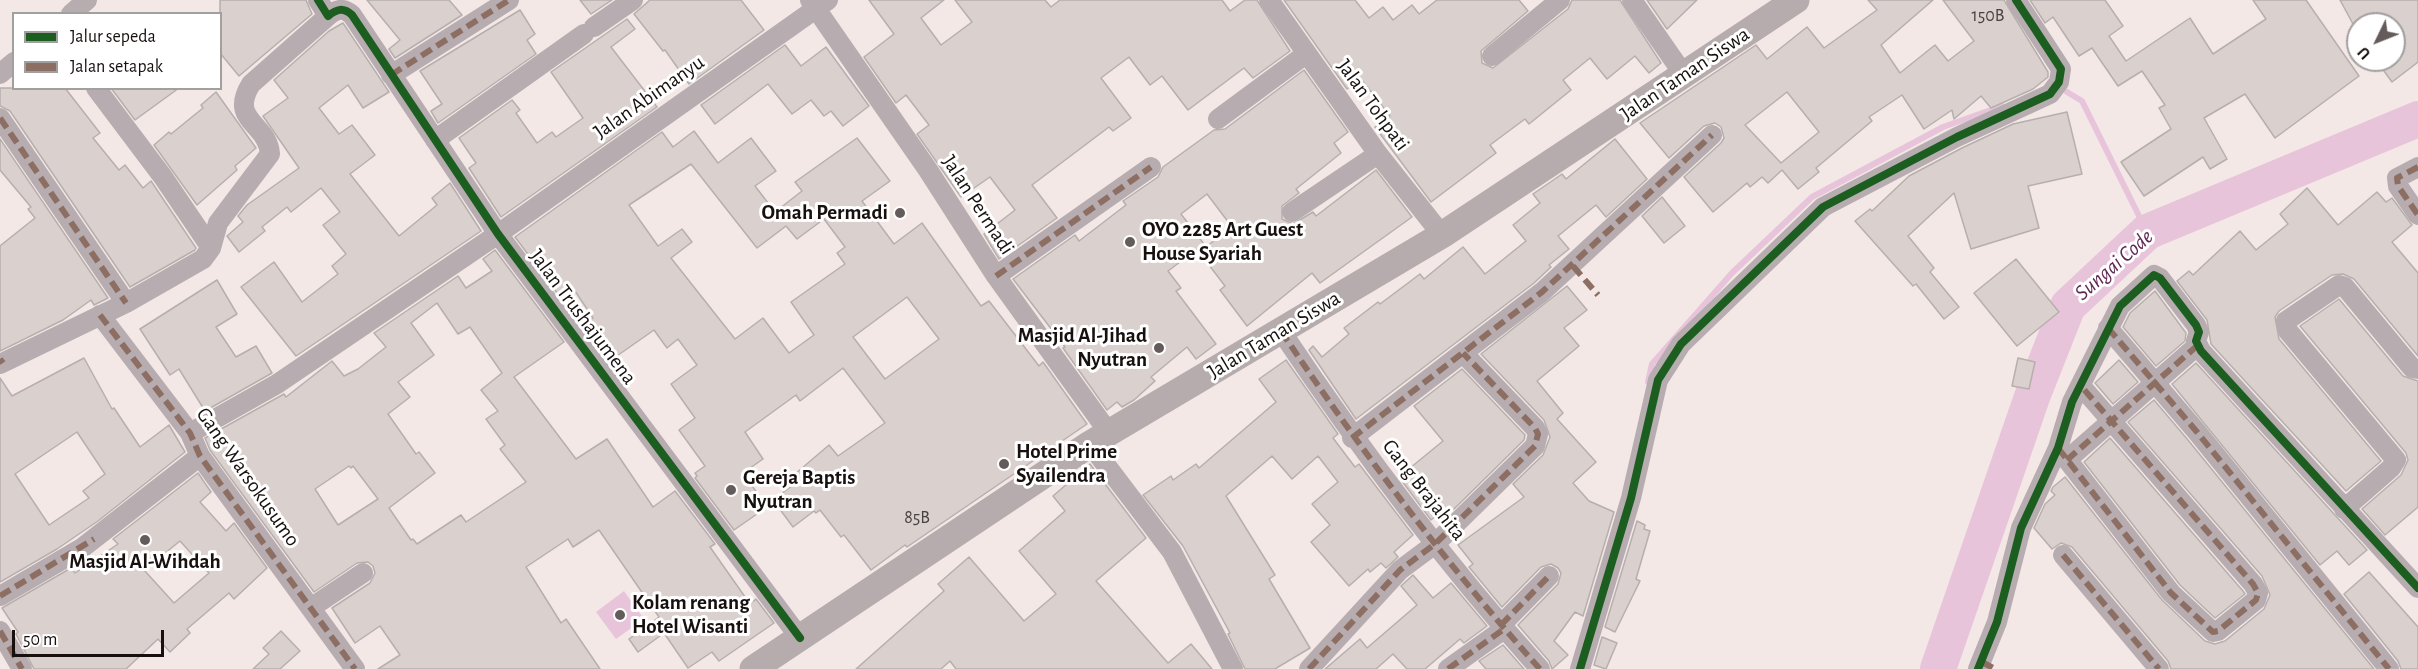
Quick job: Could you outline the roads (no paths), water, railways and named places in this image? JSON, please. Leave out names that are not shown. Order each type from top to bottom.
[{"type":"main road","name":"Jalan Taman Siswa","points":[[753,669],[1100,439],[1442,235],[1796,0]]},
{"type":"street","points":[[73,12],[87,0]]},
{"type":"street","points":[[391,75],[509,0]]},
{"type":"street","points":[[435,140],[633,0]]},
{"type":"street","name":"Jalan Tohpati","points":[[1269,0],[1378,154],[1442,235]]},
{"type":"street","points":[[1492,56],[1560,0]]},
{"type":"street","points":[[1632,0],[1684,75]]},
{"type":"street","points":[[1580,669],[1631,498],[1658,380],[1681,344],[1823,207],[1957,137],[2050,94],[2059,82],[2061,69],[2016,0]]},
{"type":"street","name":"Jalan Abimanyu","points":[[190,433],[277,384],[498,234],[818,3]]},
{"type":"street","name":"Jalan Permadi","points":[[818,3],[1172,552],[1233,669]]},
{"type":"street","points":[[1,362],[126,303],[191,268],[203,259],[211,248],[218,223],[265,164],[270,154],[269,145],[244,111],[243,98],[251,84],[323,8]]},
{"type":"street","name":"Jalan Trushajumena","points":[[323,8],[348,11],[498,234],[800,638]]},
{"type":"street","points":[[1218,119],[1306,54]]},
{"type":"street","points":[[0,74],[12,64]]},
{"type":"street","points":[[98,90],[163,177],[211,248]]},
{"type":"street","points":[[0,118],[126,303]]},
{"type":"street","points":[[1352,438],[1573,266],[1712,135]]},
{"type":"street","points":[[1292,212],[1378,154]]},
{"type":"street","points":[[996,276],[1151,167]]},
{"type":"street","points":[[2418,168],[2397,178],[2398,186],[2418,215]]},
{"type":"street","points":[[1985,667],[2021,528],[2062,454],[2072,402],[2120,306],[2154,275],[2160,278],[2196,325],[2199,332],[2198,345],[2111,421],[2062,454]]},
{"type":"street","points":[[2344,509],[2391,468],[2396,460],[2288,331],[2286,321],[2338,285],[2345,287],[2412,368],[2418,369]]},
{"type":"street","name":"Gang Warsokusumo","points":[[100,315],[190,433],[200,456],[355,669]]},
{"type":"street","points":[[2108,328],[2197,432],[2389,669]]},
{"type":"street","name":"Gang Brajahita","points":[[1281,331],[1352,438],[1502,627],[1540,669]]},
{"type":"street","points":[[2198,345],[2344,509],[2418,588]]},
{"type":"street","points":[[1309,669],[1400,570],[1436,544],[1533,450],[1538,434],[1535,428],[1464,353]]},
{"type":"street","points":[[2062,454],[2171,593],[2213,632],[2218,632],[2256,600],[2258,593],[2253,584],[2081,386]]},
{"type":"street","points":[[0,596],[82,548],[200,456]]},
{"type":"street","points":[[2063,555],[2159,669]]},
{"type":"street","points":[[312,607],[363,573]]},
{"type":"street","points":[[1448,669],[1502,627],[1549,576]]},
{"type":"street","points":[[0,631],[22,669]]},
{"type":"waterway","points":[[2067,92],[2082,101],[2147,232]]},
{"type":"waterway","points":[[1648,382],[1652,364],[1732,273],[1812,197],[1943,127],[2002,106]]},
{"type":"waterway","name":"Sungai Code","points":[[1938,669],[2032,397],[2068,306],[2147,232],[2418,119]]},
{"type":"place","name":"Omah Permadi","points":[[900,213]]},
{"type":"place","name":"OYO 2285 Art Guest House Syariah","points":[[1130,242]]},
{"type":"place","name":"Masjid Al-Jihad Nyutran","points":[[1159,348]]},
{"type":"place","name":"Hotel Prime Syailendra","points":[[1004,464]]},
{"type":"place","name":"Gereja Baptis Nyutran","points":[[731,490]]},
{"type":"place","name":"Masjid Al-Wihdah","points":[[145,540]]},
{"type":"place","name":"Kolam renang Hotel Wisanti","points":[[620,615]]}]
